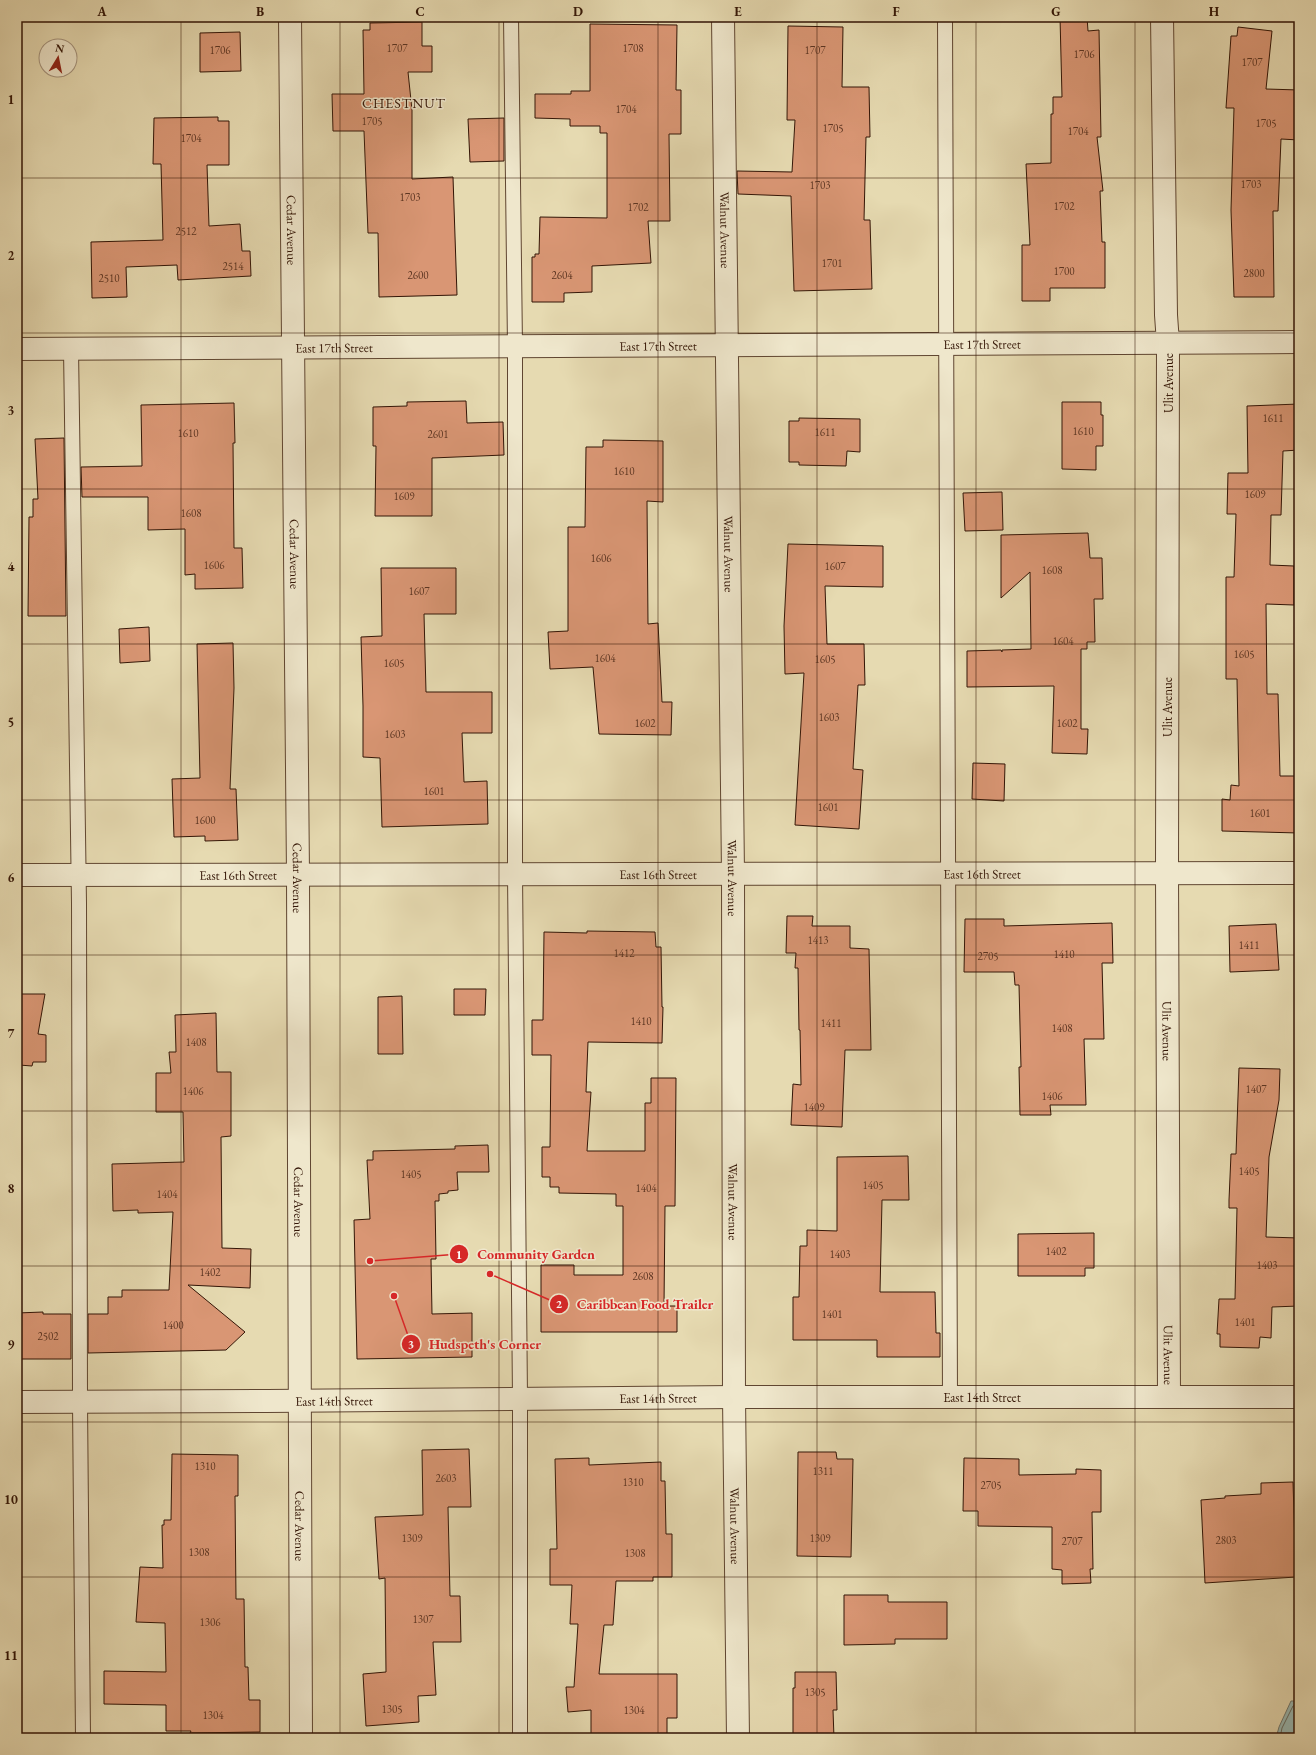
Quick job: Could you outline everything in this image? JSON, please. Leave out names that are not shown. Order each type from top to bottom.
[{"type":"street","name":"Cedar Avenue","points":[[290,17],[298,875],[301,1738]]},
{"type":"street","name":"Walnut Avenue","points":[[723,17],[733,873],[734,1397],[738,1738]]},
{"type":"street","name":"Ulit Avenue","points":[[1162,17],[1166,315],[1168,343],[1167,873],[1169,1397]]},
{"type":"street","name":"East 17th Street","points":[[17,349],[1299,342]]},
{"type":"street","name":"East 16th Street","points":[[17,875],[1299,873]]},
{"type":"street","name":"East 14th Street","points":[[17,1402],[734,1397],[1299,1397]]},
{"type":"lane","points":[[511,17],[515,346],[515,874],[520,1398],[520,1738]]},
{"type":"lane","points":[[945,17],[950,1398]]},
{"type":"lane","points":[[71,349],[78,875],[83,1738]]},
{"type":"water","points":[[1291,1701],[1299,1701],[1299,1738],[1276,1738],[1279,1727]]},
{"type":"building","points":[[1060,17],[1087,17],[1088,31],[1099,30],[1101,137],[1097,137],[1103,191],[1100,191],[1102,242],[1105,242],[1105,288],[1050,288],[1050,301],[1022,301],[1022,245],[1030,245],[1026,164],[1051,163],[1051,114],[1053,114],[1053,97],[1062,97]]},
{"type":"building","points":[[422,22],[422,46],[432,46],[432,72],[408,72],[412,110],[412,179],[453,177],[457,295],[379,297],[378,233],[368,233],[364,131],[333,131],[332,94],[364,94],[363,30],[370,30],[370,23]]},
{"type":"building","points":[[590,24],[677,25],[676,90],[681,90],[681,134],[669,134],[670,221],[648,221],[651,263],[592,266],[592,292],[564,293],[564,302],[532,302],[532,257],[535,257],[535,254],[539,254],[540,217],[607,218],[607,133],[600,133],[600,126],[570,126],[570,119],[535,118],[535,94],[571,94],[571,91],[590,91]]},
{"type":"building","points":[[788,26],[843,27],[842,87],[869,87],[870,137],[866,137],[864,220],[870,220],[872,289],[794,291],[791,196],[738,194],[737,171],[792,172],[795,120],[787,120]]},
{"type":"building","points":[[1238,27],[1272,31],[1266,89],[1299,90],[1299,140],[1281,139],[1278,211],[1273,211],[1274,297],[1234,297],[1231,210],[1234,108],[1226,108],[1231,36],[1237,36]]},
{"type":"building","points":[[240,32],[241,71],[200,72],[200,33]]},
{"type":"building","points":[[218,117],[218,121],[229,121],[229,165],[207,165],[209,226],[240,224],[242,251],[250,251],[251,276],[178,280],[177,265],[126,267],[127,297],[92,298],[91,242],[163,240],[161,164],[153,164],[154,118]]},
{"type":"building","points":[[504,118],[504,161],[470,162],[468,119]]},
{"type":"building","points":[[466,401],[467,423],[503,422],[504,455],[432,458],[432,516],[375,516],[376,446],[373,446],[373,407],[407,406],[407,402]]},
{"type":"building","points":[[1062,402],[1101,402],[1101,415],[1103,415],[1103,446],[1096,446],[1096,470],[1062,469]]},
{"type":"building","points":[[234,403],[234,548],[242,548],[243,588],[195,589],[195,574],[185,575],[185,529],[148,530],[148,497],[82,497],[81,467],[142,466],[141,405]]},
{"type":"building","points":[[1299,404],[1299,450],[1283,451],[1281,515],[1271,515],[1270,565],[1294,566],[1294,605],[1266,604],[1267,694],[1278,694],[1280,776],[1299,776],[1299,833],[1222,831],[1222,799],[1230,800],[1231,785],[1239,786],[1237,679],[1226,679],[1226,577],[1234,577],[1236,514],[1227,514],[1228,473],[1248,473],[1247,406]]},
{"type":"building","points":[[799,418],[860,419],[860,452],[847,451],[846,466],[799,465],[799,462],[789,462],[789,421],[799,421]]},
{"type":"building","points":[[64,438],[66,616],[28,616],[29,517],[33,517],[33,499],[38,499],[35,439]]},
{"type":"building","points":[[603,440],[663,441],[663,502],[647,501],[648,624],[658,623],[662,702],[672,702],[671,735],[599,734],[593,667],[550,669],[548,632],[568,631],[568,527],[585,527],[586,447],[603,447]]},
{"type":"building","points":[[1002,492],[1003,530],[965,531],[963,493]]},
{"type":"building","points":[[1088,533],[1090,558],[1102,558],[1103,599],[1094,599],[1095,642],[1087,642],[1087,649],[1081,649],[1081,729],[1088,729],[1087,754],[1052,753],[1054,686],[967,687],[967,651],[1001,650],[1002,652],[1002,650],[1031,649],[1030,572],[1001,598],[1001,535]]},
{"type":"building","points":[[788,544],[883,546],[883,587],[825,586],[827,644],[864,644],[865,685],[858,685],[853,769],[863,770],[859,829],[795,825],[804,673],[785,674],[784,626]]},
{"type":"building","points":[[381,568],[456,568],[456,614],[424,614],[426,692],[492,692],[492,733],[462,733],[464,782],[487,781],[488,824],[382,827],[380,758],[363,757],[361,637],[382,636]]},
{"type":"building","points":[[149,627],[150,661],[120,663],[119,629]]},
{"type":"building","points":[[233,643],[234,688],[230,789],[236,789],[238,840],[205,841],[205,836],[174,837],[172,779],[200,778],[197,644]]},
{"type":"building","points":[[973,763],[1005,764],[1004,801],[972,799]]},
{"type":"building","points":[[787,916],[813,916],[812,926],[850,926],[850,948],[869,949],[871,1050],[845,1050],[842,1127],[791,1125],[793,1084],[801,1085],[800,1030],[798,968],[795,968],[796,953],[786,953]]},
{"type":"building","points":[[965,919],[1004,919],[1004,926],[1112,923],[1113,963],[1102,963],[1104,1039],[1084,1039],[1086,1105],[1050,1105],[1051,1115],[1020,1115],[1019,1067],[1021,1067],[1019,985],[1015,985],[1014,972],[964,972]]},
{"type":"building","points":[[1276,924],[1279,970],[1230,972],[1229,926]]},
{"type":"building","points":[[587,931],[655,932],[656,947],[661,947],[663,1007],[662,1043],[588,1042],[586,1092],[591,1092],[587,1151],[645,1151],[645,1103],[651,1103],[651,1078],[676,1078],[675,1206],[665,1206],[664,1306],[677,1306],[677,1332],[541,1332],[541,1265],[574,1265],[574,1275],[623,1275],[623,1206],[616,1206],[616,1194],[559,1193],[559,1187],[550,1187],[550,1177],[542,1177],[542,1147],[550,1147],[551,1055],[532,1055],[532,1020],[543,1020],[544,932],[587,933]]},
{"type":"building","points":[[454,989],[486,989],[485,1015],[454,1015]]},
{"type":"building","points":[[19,994],[45,994],[38,1034],[46,1035],[46,1062],[33,1062],[32,1066],[19,1065]]},
{"type":"building","points":[[402,996],[403,1054],[378,1054],[378,997]]},
{"type":"building","points":[[216,1013],[217,1072],[231,1072],[231,1136],[221,1137],[222,1248],[251,1249],[250,1288],[188,1285],[245,1332],[226,1350],[88,1353],[88,1314],[108,1314],[108,1297],[122,1297],[122,1290],[169,1290],[173,1212],[138,1213],[138,1210],[113,1211],[112,1164],[184,1162],[183,1112],[156,1112],[156,1073],[171,1073],[169,1052],[176,1052],[175,1015]]},
{"type":"building","points":[[1239,1068],[1280,1069],[1279,1100],[1269,1157],[1266,1237],[1299,1238],[1299,1306],[1272,1307],[1271,1338],[1260,1337],[1259,1348],[1220,1347],[1220,1334],[1217,1334],[1219,1299],[1235,1299],[1237,1208],[1229,1208],[1229,1200],[1231,1154],[1236,1154]]},
{"type":"building","points":[[488,1145],[489,1172],[457,1172],[458,1190],[439,1194],[439,1201],[435,1201],[436,1259],[431,1259],[432,1314],[472,1313],[472,1357],[357,1359],[354,1220],[370,1219],[367,1160],[373,1160],[373,1151],[455,1149],[455,1146]]},
{"type":"building","points":[[908,1156],[909,1200],[882,1200],[880,1292],[935,1292],[936,1333],[940,1333],[940,1357],[877,1357],[877,1340],[793,1340],[793,1297],[799,1297],[800,1246],[807,1246],[807,1230],[837,1231],[837,1157]]},
{"type":"building","points":[[1094,1233],[1094,1268],[1085,1268],[1085,1276],[1018,1276],[1018,1234]]},
{"type":"building","points":[[43,1312],[43,1314],[71,1314],[71,1359],[20,1359],[20,1352],[17,1352],[17,1313]]},
{"type":"building","points":[[469,1449],[471,1507],[448,1507],[450,1596],[460,1596],[461,1642],[433,1642],[436,1695],[418,1696],[419,1722],[366,1726],[363,1674],[386,1672],[385,1578],[379,1579],[375,1517],[423,1515],[422,1450]]},
{"type":"building","points":[[798,1452],[836,1452],[837,1459],[853,1459],[851,1557],[797,1556]]},
{"type":"building","points":[[172,1454],[238,1455],[238,1496],[235,1496],[236,1599],[244,1599],[245,1667],[248,1667],[249,1700],[260,1700],[260,1732],[190,1733],[191,1731],[166,1731],[166,1705],[104,1704],[104,1671],[166,1672],[165,1623],[136,1622],[140,1567],[163,1568],[162,1525],[164,1525],[164,1520],[171,1520]]},
{"type":"building","points":[[589,1458],[589,1465],[661,1462],[661,1481],[665,1481],[666,1534],[672,1534],[672,1577],[653,1577],[653,1581],[616,1581],[613,1625],[604,1625],[599,1674],[677,1674],[677,1718],[667,1718],[667,1735],[591,1735],[591,1710],[568,1712],[566,1687],[574,1687],[578,1624],[570,1624],[572,1585],[550,1585],[550,1549],[557,1549],[555,1459]]},
{"type":"building","points":[[964,1458],[1019,1459],[1019,1475],[1076,1474],[1076,1469],[1101,1470],[1101,1512],[1092,1512],[1093,1569],[1090,1569],[1091,1583],[1062,1584],[1062,1570],[1052,1569],[1052,1527],[978,1526],[978,1511],[963,1511]]},
{"type":"building","points":[[1293,1482],[1296,1577],[1205,1583],[1201,1500],[1225,1498],[1225,1496],[1261,1494],[1261,1483]]},
{"type":"building","points":[[844,1595],[888,1595],[888,1602],[947,1602],[947,1639],[895,1639],[895,1644],[844,1645]]},
{"type":"building","points":[[795,1672],[836,1672],[837,1710],[833,1710],[834,1738],[793,1738],[793,1688],[795,1688]]},
{"type":"place","name":"Community Garden","points":[[370,1261]]},
{"type":"place","name":"Caribbean Food Trailer","points":[[490,1274]]},
{"type":"place","name":"Hudspeth's Corner","points":[[394,1296]]},
{"type":"district","name":"CHESTNUT","points":[[404,103]]}]
